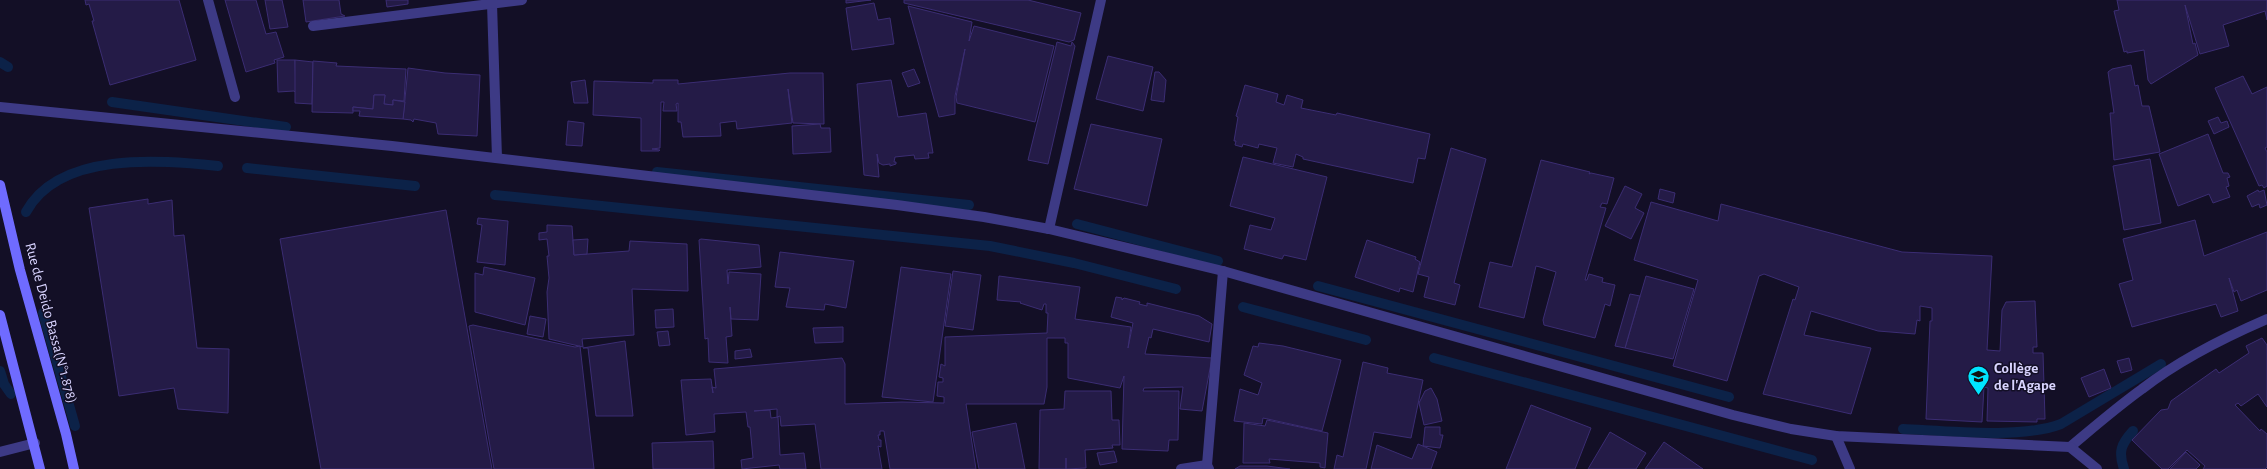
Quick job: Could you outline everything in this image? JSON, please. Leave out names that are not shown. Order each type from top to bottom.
[{"type":"main road","name":"Rue de Deido Bassa(N°1.878)","points":[[0,185],[20,270],[66,434],[74,469]]},
{"type":"main road","points":[[0,315],[35,443],[40,469]]},
{"type":"street","points":[[208,0],[235,97]]},
{"type":"street","points":[[313,26],[522,0]]},
{"type":"street","points":[[1049,229],[1101,0]]},
{"type":"street","points":[[492,4],[497,158]]},
{"type":"street","points":[[0,107],[497,158],[897,205],[1049,229],[1223,271],[1733,415],[1790,429],[1836,436],[2070,447],[2097,469]]},
{"type":"street","points":[[1180,469],[1208,467],[1223,271]]},
{"type":"street","points":[[2070,447],[2142,388],[2182,362],[2240,331],[2267,319]]},
{"type":"street","points":[[1836,436],[1850,469]]},
{"type":"street","points":[[0,452],[35,443]]},
{"type":"building","points":[[85,0],[179,0],[196,60],[110,85],[92,21],[94,21],[89,4],[86,5]]},
{"type":"building","points":[[225,0],[256,0],[266,34],[276,32],[284,57],[274,60],[275,63],[246,72]]},
{"type":"building","points":[[265,0],[282,0],[288,27],[270,29]]},
{"type":"building","points":[[303,0],[339,0],[341,14],[345,16],[306,22]]},
{"type":"building","points":[[386,0],[408,0],[408,4],[387,7]]},
{"type":"building","points":[[846,0],[871,0],[846,3]]},
{"type":"building","points":[[904,0],[1028,0],[1081,13],[1074,40],[1069,42],[904,3]]},
{"type":"building","points":[[2117,0],[2267,0],[2267,20],[2265,11],[2223,25],[2229,46],[2200,54],[2185,5],[2193,44],[2195,43],[2198,55],[2151,84],[2148,80],[2144,50],[2127,53],[2127,51],[2124,52],[2114,11],[2119,10]]},
{"type":"building","points":[[874,3],[878,20],[890,18],[894,44],[852,50],[846,8]]},
{"type":"building","points":[[908,6],[972,22],[969,41],[974,26],[1054,46],[1035,122],[957,103],[956,97],[965,49],[955,96],[955,114],[939,117]]},
{"type":"building","points":[[1057,42],[1071,46],[1072,42],[1075,46],[1048,164],[1028,160]]},
{"type":"building","points":[[1108,56],[1153,67],[1143,111],[1096,99]]},
{"type":"building","points":[[277,60],[295,60],[296,93],[294,91],[278,92]]},
{"type":"building","points":[[295,60],[313,62],[312,104],[295,103]]},
{"type":"building","points":[[313,61],[337,63],[336,66],[406,69],[404,101],[393,100],[393,105],[384,104],[385,95],[374,95],[373,109],[353,107],[353,113],[312,112]]},
{"type":"building","points":[[2131,65],[2135,86],[2138,85],[2142,106],[2149,106],[2160,152],[2114,160],[2110,113],[2114,113],[2108,72],[2112,69]]},
{"type":"building","points":[[408,68],[445,73],[480,75],[477,136],[438,134],[436,123],[414,119],[413,122],[411,120],[403,119]]},
{"type":"building","points":[[914,69],[920,83],[908,87],[902,73]]},
{"type":"building","points":[[1155,72],[1159,72],[1166,80],[1164,102],[1151,100]]},
{"type":"building","points":[[790,73],[823,73],[824,124],[793,123],[788,89],[792,123],[737,129],[736,121],[720,123],[721,136],[683,137],[681,122],[678,122],[678,103],[676,104],[677,111],[663,111],[664,102],[661,102],[660,148],[652,149],[660,150],[641,151],[641,118],[593,115],[594,81],[653,83],[653,80],[678,80],[678,84]]},
{"type":"building","points":[[2243,76],[2252,94],[2267,87],[2267,147],[2265,148],[2267,152],[2267,186],[2264,188],[2262,185],[2259,186],[2215,88]]},
{"type":"building","points":[[585,80],[588,103],[574,103],[571,82]]},
{"type":"building","points":[[891,80],[898,117],[926,113],[933,153],[928,153],[929,158],[915,159],[914,155],[895,157],[894,162],[896,162],[896,164],[890,166],[890,164],[883,165],[879,163],[877,154],[879,177],[864,175],[857,84]]},
{"type":"building","points":[[1245,85],[1278,94],[1276,102],[1284,105],[1287,95],[1303,100],[1301,108],[1336,115],[1337,113],[1430,134],[1425,159],[1418,158],[1413,183],[1303,159],[1303,157],[1296,154],[1293,167],[1273,163],[1277,148],[1259,144],[1258,148],[1243,144],[1242,147],[1235,145],[1236,141],[1234,141],[1238,117],[1236,116]]},
{"type":"building","points":[[374,95],[385,95],[384,104],[393,105],[393,100],[405,102],[403,119],[359,116],[360,111],[353,111],[353,107],[373,109]]},
{"type":"building","points":[[2218,117],[2221,123],[2227,121],[2229,127],[2214,134],[2208,121]]},
{"type":"building","points":[[568,121],[584,123],[582,146],[566,145]]},
{"type":"building","points":[[820,124],[821,128],[830,128],[831,152],[793,154],[792,126]]},
{"type":"building","points":[[1091,124],[1162,139],[1147,206],[1074,189]]},
{"type":"building","points":[[2208,134],[2223,173],[2228,173],[2230,177],[2227,178],[2229,186],[2226,187],[2230,197],[2213,203],[2209,194],[2178,206],[2159,154]]},
{"type":"building","points":[[1451,148],[1486,159],[1454,283],[1460,285],[1455,305],[1424,297],[1429,277],[1418,274]]},
{"type":"building","points":[[1243,157],[1327,177],[1306,260],[1284,255],[1282,259],[1244,249],[1250,225],[1271,230],[1275,218],[1230,206]]},
{"type":"building","points":[[2150,159],[2161,223],[2124,230],[2113,166]]},
{"type":"building","points":[[1541,160],[1590,172],[1589,174],[1591,173],[1614,178],[1607,204],[1602,203],[1600,207],[1606,208],[1585,280],[1587,280],[1589,274],[1603,278],[1602,282],[1615,285],[1610,306],[1605,304],[1595,338],[1544,325],[1543,320],[1556,272],[1540,267],[1536,266],[1524,318],[1479,307],[1490,262],[1512,267]]},
{"type":"building","points":[[1625,186],[1642,194],[1635,208],[1644,213],[1631,239],[1605,226]]},
{"type":"building","points":[[1660,189],[1675,193],[1673,203],[1658,199]]},
{"type":"building","points":[[2258,190],[2259,192],[2264,190],[2267,205],[2260,208],[2259,204],[2252,207],[2247,196]]},
{"type":"building","points":[[148,199],[148,204],[172,200],[174,236],[184,235],[197,348],[229,349],[228,413],[178,409],[174,388],[119,396],[89,208]]},
{"type":"building","points":[[1651,202],[1718,221],[1721,204],[1902,252],[1992,256],[1987,350],[2000,351],[2002,310],[2006,302],[2035,301],[2037,347],[2033,347],[2033,353],[2043,353],[2045,419],[2037,419],[2037,422],[1987,421],[1988,388],[1984,387],[1982,422],[1926,419],[1930,321],[1932,321],[1932,308],[1920,306],[1920,321],[1917,320],[1915,334],[1878,331],[1811,311],[1804,335],[1871,348],[1851,414],[1763,394],[1793,299],[1795,300],[1799,287],[1764,274],[1759,276],[1727,381],[1673,366],[1698,280],[1634,260]]},
{"type":"building","points":[[446,210],[492,469],[321,469],[280,239]]},
{"type":"building","points":[[478,218],[508,221],[505,265],[477,262],[482,225],[477,224]]},
{"type":"building","points":[[2195,220],[2204,256],[2267,232],[2267,290],[2241,301],[2237,290],[2234,292],[2229,278],[2238,311],[2221,317],[2216,304],[2132,327],[2119,284],[2133,280],[2123,239]]},
{"type":"building","points":[[547,225],[572,226],[574,255],[629,251],[630,241],[687,244],[688,291],[632,289],[634,335],[582,339],[583,347],[549,339],[547,292],[549,278],[547,256],[549,256],[547,239],[539,240],[539,233],[547,232]]},
{"type":"building","points":[[588,239],[587,254],[574,255],[573,240]]},
{"type":"building","points":[[699,240],[759,245],[761,267],[727,270],[728,284],[729,272],[761,274],[758,320],[731,319],[730,307],[732,336],[726,337],[728,363],[709,362],[708,338],[705,339]]},
{"type":"building","points":[[1367,240],[1416,257],[1415,259],[1420,262],[1413,292],[1400,288],[1399,292],[1355,277]]},
{"type":"building","points":[[780,252],[854,261],[846,308],[825,304],[824,310],[786,307],[790,288],[775,287]]},
{"type":"building","points":[[484,267],[535,278],[525,325],[475,312],[475,273],[483,275]]},
{"type":"building","points":[[901,267],[951,274],[933,402],[882,397]]},
{"type":"building","points":[[953,271],[981,275],[973,330],[945,326]]},
{"type":"building","points":[[999,276],[1080,287],[1075,319],[1131,327],[1128,348],[1133,323],[1111,317],[1116,297],[1122,298],[1122,300],[1124,298],[1140,302],[1139,304],[1147,306],[1147,303],[1199,316],[1212,324],[1209,342],[1153,329],[1151,338],[1149,337],[1145,354],[1212,358],[1202,411],[1180,409],[1183,387],[1144,388],[1143,391],[1179,391],[1178,440],[1169,440],[1168,451],[1122,449],[1124,376],[1120,388],[1068,378],[1068,343],[1065,343],[1065,338],[1047,338],[1047,387],[1044,404],[966,404],[976,469],[890,469],[884,431],[880,431],[880,435],[878,435],[879,440],[881,440],[881,447],[878,446],[882,469],[821,469],[815,424],[781,426],[780,416],[777,417],[777,409],[754,411],[770,410],[771,418],[778,417],[780,455],[804,453],[806,469],[780,469],[779,465],[742,469],[741,460],[753,458],[750,427],[748,427],[746,412],[714,414],[715,432],[686,435],[681,380],[711,379],[712,387],[716,388],[714,369],[842,358],[845,364],[845,404],[902,402],[944,403],[944,397],[937,396],[938,382],[943,382],[943,378],[939,377],[941,364],[945,366],[945,337],[1047,333],[1048,313],[1046,313],[1046,304],[1044,304],[1042,310],[1020,303],[1021,302],[997,300]]},
{"type":"building","points":[[1646,276],[1694,289],[1673,359],[1625,348]]},
{"type":"building","points":[[1630,294],[1640,296],[1625,348],[1615,346]]},
{"type":"building","points":[[673,309],[674,327],[656,328],[655,310]]},
{"type":"building","points":[[530,316],[546,319],[543,337],[527,334]]},
{"type":"building","points":[[473,325],[575,347],[580,346],[594,469],[494,469],[469,326]]},
{"type":"building","points":[[843,327],[843,342],[815,343],[813,328]]},
{"type":"building","points":[[668,331],[670,345],[659,346],[657,332]]},
{"type":"building","points":[[2262,338],[2267,345],[2267,407],[2258,394],[2241,406],[2238,403],[2235,405],[2260,431],[2261,429],[2267,434],[2267,467],[2265,469],[2203,469],[2205,466],[2187,450],[2168,469],[2162,469],[2132,440],[2161,410],[2168,409],[2171,401],[2216,369],[2219,373],[2249,353],[2246,346]]},
{"type":"building","points":[[625,341],[633,416],[596,416],[588,348],[583,348]]},
{"type":"building","points":[[1259,343],[1283,346],[1341,360],[1322,431],[1263,418],[1262,424],[1234,421],[1240,389],[1258,395],[1262,383],[1244,375],[1253,346],[1258,347]]},
{"type":"building","points":[[750,349],[752,357],[735,359],[735,351]]},
{"type":"building","points":[[2129,358],[2132,370],[2121,373],[2117,361]]},
{"type":"building","points":[[1363,362],[1388,368],[1387,373],[1423,380],[1411,438],[1374,432],[1366,469],[1334,469],[1337,455],[1343,457]]},
{"type":"building","points":[[2104,369],[2111,388],[2089,397],[2081,378]]},
{"type":"building","points":[[1431,388],[1437,399],[1442,421],[1424,425],[1419,403],[1425,391]]},
{"type":"building","points":[[1065,391],[1111,391],[1112,420],[1119,420],[1120,445],[1112,445],[1113,448],[1085,450],[1086,468],[1039,469],[1040,410],[1064,409]]},
{"type":"building","points":[[1531,405],[1591,428],[1575,469],[1506,469]]},
{"type":"building","points":[[1267,420],[1328,433],[1325,468],[1320,467],[1320,463],[1269,459],[1270,463],[1243,463],[1244,423],[1265,426]]},
{"type":"building","points":[[1016,423],[1025,469],[979,469],[972,432]]},
{"type":"building","points":[[1425,427],[1440,427],[1440,435],[1443,435],[1440,448],[1423,446]]},
{"type":"building","points":[[1610,432],[1646,453],[1636,469],[1588,469]]},
{"type":"building","points":[[713,441],[714,469],[653,469],[652,443]]},
{"type":"building","points":[[1664,442],[1703,469],[1645,469]]},
{"type":"building","points":[[1418,444],[1437,452],[1431,469],[1371,469],[1377,445],[1412,459]]},
{"type":"building","points":[[1114,451],[1117,462],[1100,465],[1097,453]]},
{"type":"building","points":[[2186,452],[2200,465],[2196,469],[2170,469]]},
{"type":"building","points":[[1240,466],[1267,466],[1290,469],[1235,469]]},
{"type":"waterway","points":[[0,62],[8,67]]},
{"type":"waterway","points":[[112,102],[286,127]]},
{"type":"waterway","points":[[26,212],[41,192],[62,178],[86,169],[113,164],[140,162],[168,162],[218,166]]},
{"type":"waterway","points":[[247,168],[415,186]]},
{"type":"waterway","points":[[657,172],[969,205]]},
{"type":"waterway","points":[[495,195],[990,246],[1074,263],[1176,289]]},
{"type":"waterway","points":[[1077,224],[1218,261]]},
{"type":"waterway","points":[[1318,286],[1729,397]]},
{"type":"waterway","points":[[1243,307],[1366,340]]},
{"type":"waterway","points":[[43,313],[75,426]]},
{"type":"waterway","points":[[1434,358],[1812,460]]},
{"type":"waterway","points":[[1903,429],[1984,433],[2005,433],[2045,429],[2061,424],[2161,364]]},
{"type":"waterway","points":[[0,371],[4,384],[11,394]]},
{"type":"waterway","points":[[2124,469],[2121,458],[2122,448],[2123,444],[2133,431]]},
{"type":"place","name":"Collège de l'Agape","points":[[1979,396]]}]
